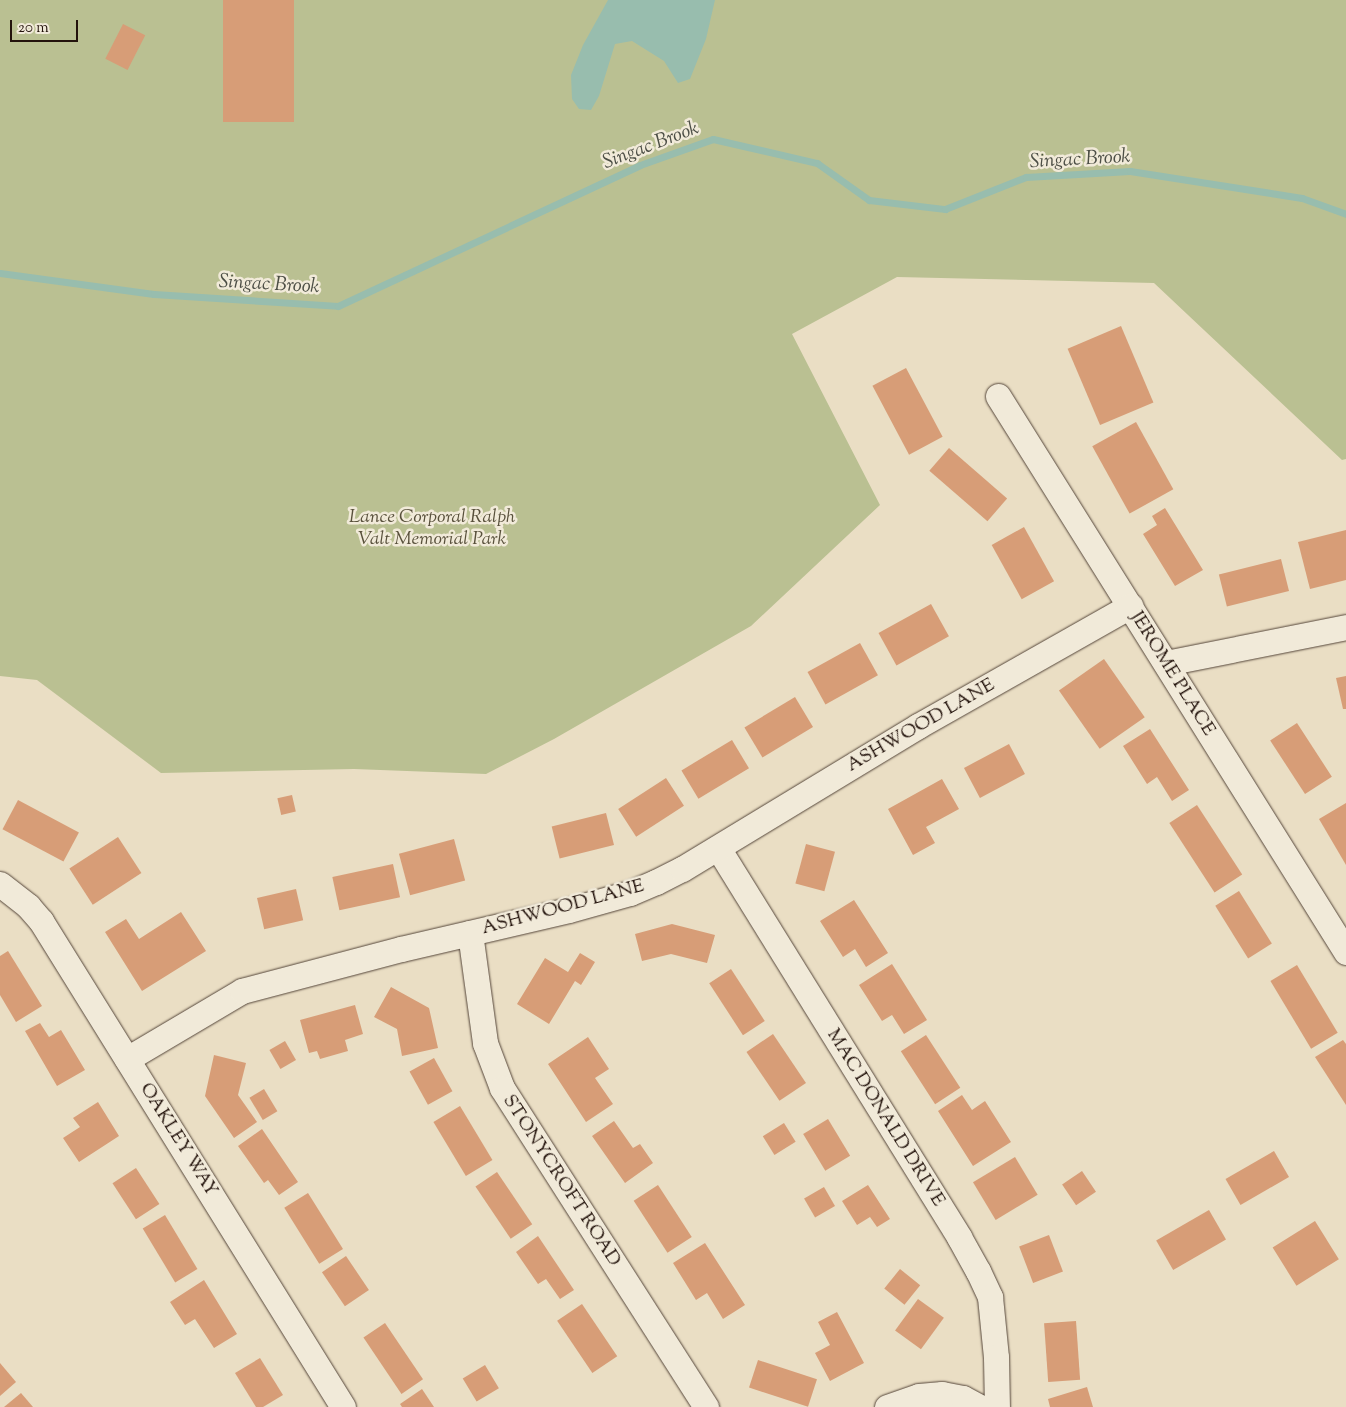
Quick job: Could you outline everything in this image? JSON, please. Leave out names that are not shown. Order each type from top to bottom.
[{"type":"street","name":"JEROME PLACE","points":[[998,396],[1346,952]]},
{"type":"street","name":"ASHWOOD LANE","points":[[127,1059],[242,991],[569,910],[630,893],[682,869],[918,726],[1130,606]]},
{"type":"street","points":[[1166,663],[1346,627]]},
{"type":"street","name":"MAC DONALD DRIVE","points":[[718,848],[959,1237],[978,1271],[990,1297],[996,1357],[997,1407]]},
{"type":"street","name":"OAKLEY WAY","points":[[0,884],[28,906],[41,921],[343,1407]]},
{"type":"street","name":"STONYCROFT ROAD","points":[[470,933],[485,1043],[502,1088],[706,1407]]},
{"type":"street","points":[[887,1407],[919,1396],[942,1394],[963,1398],[980,1407]]},
{"type":"green space","name":"Lance Corporal Ralph Valt Memorial Park","points":[[0,0],[1346,0],[1346,459],[1342,460],[1154,283],[897,277],[792,334],[880,505],[751,626],[554,739],[486,774],[354,769],[161,773],[37,680],[0,676]]},
{"type":"shaded area","points":[[608,0],[715,0],[706,39],[690,79],[678,83],[664,61],[632,41],[615,44],[599,96],[591,110],[579,109],[572,99],[571,75],[583,45]]},
{"type":"building","points":[[223,0],[294,0],[294,122],[223,122]]},
{"type":"building","points":[[123,24],[145,35],[128,70],[105,59]]},
{"type":"building","points":[[1121,326],[1153,402],[1100,425],[1068,349]]},
{"type":"building","points":[[906,368],[943,437],[909,455],[872,386]]},
{"type":"building","points":[[1136,422],[1173,489],[1130,514],[1092,446]]},
{"type":"building","points":[[949,448],[1007,499],[987,521],[929,471]]},
{"type":"building","points":[[1165,508],[1203,570],[1175,586],[1143,534],[1157,525],[1152,516]]},
{"type":"building","points":[[1024,527],[1054,581],[1022,599],[992,545]]},
{"type":"building","points":[[1346,530],[1346,580],[1310,589],[1298,542]]},
{"type":"building","points":[[1281,559],[1289,591],[1227,607],[1219,574]]},
{"type":"building","points":[[931,604],[949,636],[896,665],[879,633]]},
{"type":"building","points":[[860,643],[878,675],[825,704],[808,672]]},
{"type":"building","points":[[1104,659],[1145,717],[1100,749],[1059,691]]},
{"type":"building","points":[[1346,676],[1346,709],[1343,709],[1336,678]]},
{"type":"building","points":[[795,697],[813,727],[762,757],[744,727]]},
{"type":"building","points":[[1297,723],[1332,777],[1305,794],[1270,740]]},
{"type":"building","points":[[1150,729],[1189,790],[1172,801],[1157,777],[1147,784],[1123,746]]},
{"type":"building","points":[[732,740],[749,768],[698,799],[681,770]]},
{"type":"building","points":[[1009,744],[1025,774],[980,798],[964,768]]},
{"type":"building","points":[[666,778],[684,806],[636,837],[618,809]]},
{"type":"building","points":[[942,779],[959,809],[926,827],[935,843],[913,855],[888,809]]},
{"type":"building","points":[[292,795],[296,812],[281,815],[277,798]]},
{"type":"building","points":[[18,800],[79,832],[63,862],[3,829]]},
{"type":"building","points":[[1346,803],[1346,865],[1319,819]]},
{"type":"building","points":[[1197,805],[1242,875],[1215,893],[1169,823]]},
{"type":"building","points":[[606,813],[614,845],[560,859],[552,827]]},
{"type":"building","points":[[118,837],[141,873],[93,905],[69,869]]},
{"type":"building","points":[[454,839],[465,881],[410,895],[399,854]]},
{"type":"building","points":[[806,844],[835,852],[824,891],[795,884]]},
{"type":"building","points":[[393,864],[400,897],[339,910],[332,877]]},
{"type":"building","points":[[296,889],[303,920],[264,929],[257,898]]},
{"type":"building","points":[[1239,891],[1272,944],[1248,958],[1215,906]]},
{"type":"building","points":[[854,900],[888,953],[866,967],[855,949],[843,957],[820,921]]},
{"type":"building","points":[[181,912],[206,951],[142,991],[105,932],[126,919],[139,939]]},
{"type":"building","points":[[672,924],[715,935],[707,963],[671,954],[642,961],[635,934]]},
{"type":"building","points":[[8,951],[42,1006],[16,1022],[0,995],[0,956]]},
{"type":"building","points":[[580,953],[595,962],[581,985],[575,981],[549,1024],[517,1004],[545,958],[568,972]]},
{"type":"building","points":[[892,964],[927,1020],[904,1034],[892,1015],[882,1021],[859,985]]},
{"type":"building","points":[[1297,965],[1338,1033],[1311,1049],[1270,981]]},
{"type":"building","points":[[731,969],[765,1021],[743,1035],[709,983]]},
{"type":"building","points":[[391,987],[429,1008],[438,1048],[402,1056],[397,1029],[374,1017]]},
{"type":"building","points":[[355,1005],[363,1034],[345,1040],[348,1051],[320,1059],[317,1051],[309,1053],[300,1020]]},
{"type":"building","points":[[40,1023],[49,1037],[61,1030],[85,1070],[57,1086],[25,1031]]},
{"type":"building","points":[[773,1034],[806,1083],[779,1101],[746,1052]]},
{"type":"building","points":[[926,1035],[960,1088],[935,1104],[901,1051]]},
{"type":"building","points":[[588,1037],[609,1069],[595,1078],[613,1104],[586,1122],[548,1064]]},
{"type":"building","points":[[1343,1040],[1346,1044],[1346,1105],[1315,1057]]},
{"type":"building","points":[[285,1041],[296,1060],[280,1069],[269,1050]]},
{"type":"building","points":[[214,1055],[246,1063],[238,1095],[257,1122],[234,1138],[205,1096]]},
{"type":"building","points":[[434,1058],[452,1091],[428,1105],[410,1072]]},
{"type":"building","points":[[264,1089],[277,1111],[263,1120],[249,1098]]},
{"type":"building","points":[[962,1095],[972,1110],[985,1101],[1011,1142],[973,1166],[938,1111]]},
{"type":"building","points":[[98,1102],[119,1136],[79,1162],[63,1138],[80,1127],[73,1118]]},
{"type":"building","points":[[460,1106],[492,1160],[466,1176],[433,1122]]},
{"type":"building","points":[[828,1119],[850,1156],[825,1171],[803,1134]]},
{"type":"building","points":[[614,1121],[633,1148],[640,1144],[653,1163],[625,1183],[592,1136]]},
{"type":"building","points":[[784,1123],[796,1142],[774,1155],[763,1136]]},
{"type":"building","points":[[262,1129],[298,1182],[279,1195],[268,1180],[264,1183],[238,1146]]},
{"type":"building","points":[[1274,1151],[1289,1177],[1241,1205],[1226,1179]]},
{"type":"building","points":[[1015,1157],[1038,1195],[996,1220],[973,1182]]},
{"type":"building","points":[[136,1168],[159,1204],[136,1219],[113,1183]]},
{"type":"building","points":[[1082,1171],[1096,1192],[1076,1205],[1062,1184]]},
{"type":"building","points":[[497,1172],[532,1224],[511,1239],[475,1187]]},
{"type":"building","points":[[658,1185],[692,1237],[667,1253],[634,1201]]},
{"type":"building","points":[[868,1185],[890,1219],[877,1227],[870,1217],[857,1225],[842,1201]]},
{"type":"building","points":[[824,1187],[835,1206],[815,1218],[804,1198]]},
{"type":"building","points":[[308,1193],[343,1249],[319,1264],[284,1208]]},
{"type":"building","points":[[1209,1210],[1226,1239],[1173,1270],[1156,1240]]},
{"type":"building","points":[[165,1215],[197,1269],[175,1282],[143,1228]]},
{"type":"building","points":[[1315,1221],[1339,1259],[1296,1286],[1273,1247]]},
{"type":"building","points":[[1049,1235],[1063,1271],[1033,1283],[1019,1246]]},
{"type":"building","points":[[538,1236],[574,1290],[560,1299],[546,1279],[538,1284],[516,1252]]},
{"type":"building","points":[[705,1243],[745,1305],[723,1319],[707,1293],[696,1300],[673,1263]]},
{"type":"building","points":[[346,1256],[369,1290],[345,1306],[322,1272]]},
{"type":"building","points":[[900,1269],[920,1285],[904,1305],[884,1288]]},
{"type":"building","points":[[204,1280],[237,1334],[214,1348],[195,1319],[185,1325],[170,1302]]},
{"type":"building","points":[[918,1299],[944,1318],[921,1349],[895,1331]]},
{"type":"building","points":[[582,1304],[617,1356],[592,1373],[557,1321]]},
{"type":"building","points":[[837,1312],[864,1363],[830,1381],[815,1353],[830,1345],[818,1322]]},
{"type":"building","points":[[1076,1321],[1080,1380],[1048,1382],[1044,1323]]},
{"type":"building","points":[[385,1323],[423,1379],[401,1394],[363,1338]]},
{"type":"building","points":[[260,1358],[283,1395],[263,1407],[256,1407],[235,1373]]},
{"type":"building","points":[[758,1360],[817,1379],[808,1407],[749,1388]]},
{"type":"building","points":[[0,1363],[16,1382],[0,1396]]},
{"type":"building","points":[[485,1365],[499,1388],[477,1402],[463,1378]]},
{"type":"building","points":[[1087,1387],[1093,1407],[1050,1407],[1048,1399]]},
{"type":"building","points":[[422,1389],[434,1407],[402,1407],[400,1404]]},
{"type":"building","points":[[21,1393],[33,1407],[4,1407]]},
{"type":"waterway","name":"Singac Brook","points":[[0,273],[154,294],[338,306],[640,165],[713,139],[817,163],[869,200],[945,209],[1026,177],[1130,171],[1302,198],[1346,214]]}]
